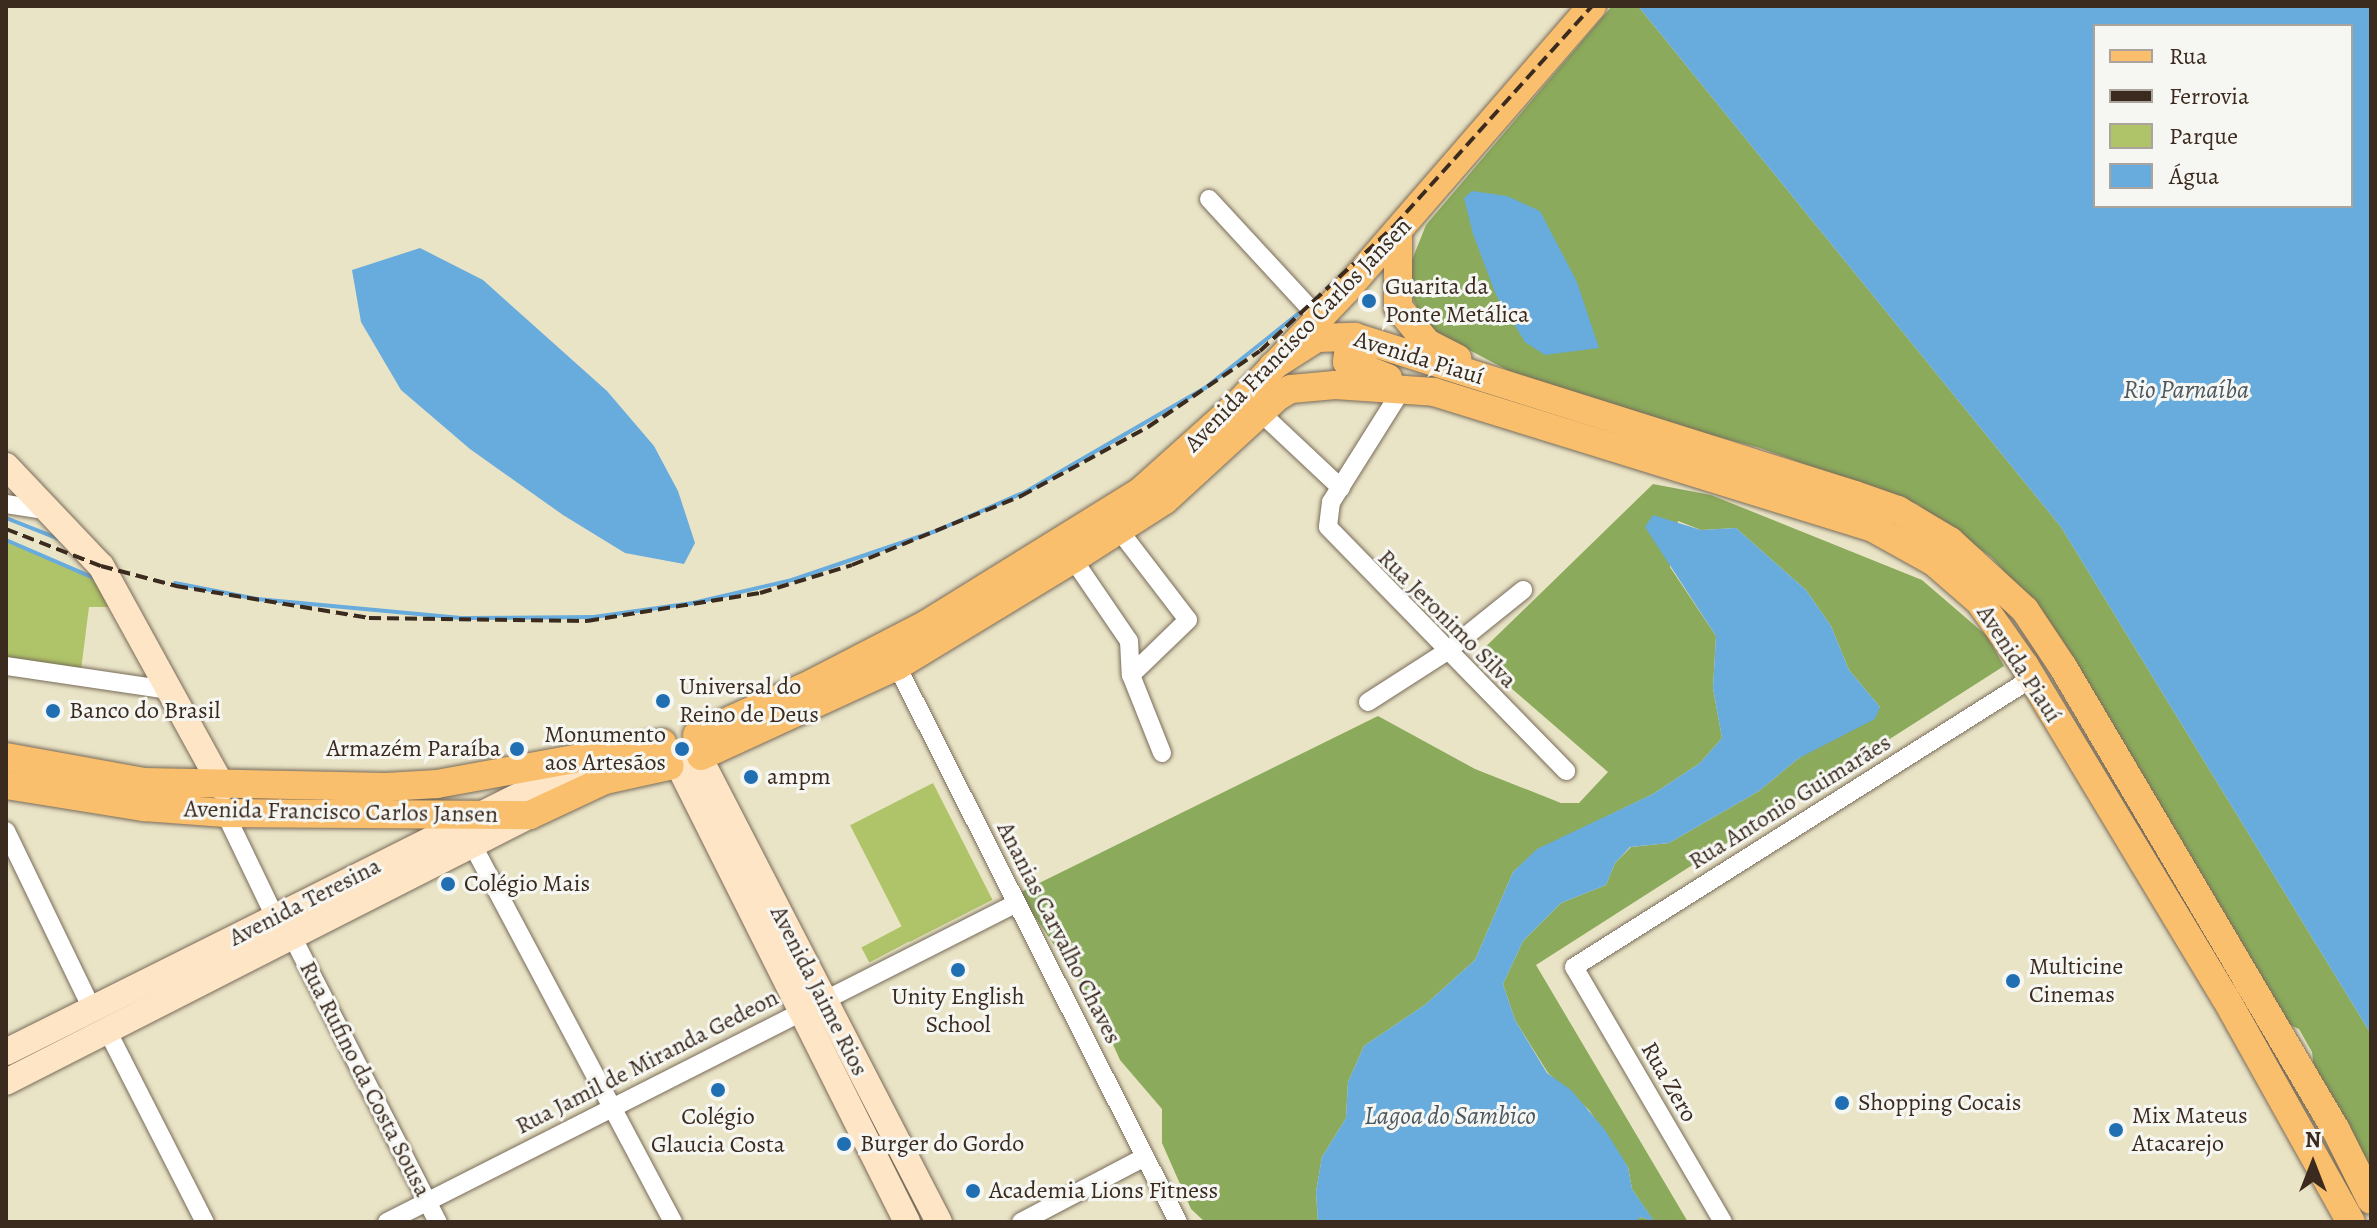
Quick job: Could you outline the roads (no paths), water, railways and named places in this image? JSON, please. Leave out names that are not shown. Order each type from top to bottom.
[{"type":"main road","name":"Avenida Francisco Carlos Jansen","points":[[321,801],[437,784],[604,753],[685,755],[927,624],[1062,541],[1169,467],[1284,359],[1398,233],[1592,6]]},
{"type":"main road","name":"Avenida Piauí","points":[[1398,233],[1394,289],[1408,323],[1427,343],[1523,390]]},
{"type":"main road","name":"Avenida Piauí","points":[[1284,359],[1328,336],[1355,337],[1898,510],[1989,572],[2025,610],[2063,667],[2336,1130],[2371,1200]]},
{"type":"main road","points":[[1377,346],[1349,346],[1347,362],[1434,392]]},
{"type":"main road","points":[[1284,359],[1313,356],[1319,368],[1314,379],[1291,389]]},
{"type":"main road","name":"Avenida Francisco Carlos Jansen","points":[[6,785],[144,807],[224,800],[321,801],[478,814],[530,815],[605,780],[685,755],[897,666],[1165,500],[1260,412],[1291,389],[1335,385],[1401,391]]},
{"type":"main road","name":"Avenida Piauí","points":[[1401,391],[1434,392],[1873,528],[1934,562],[1980,602],[2032,678],[2225,997],[2348,1221]]},
{"type":"main road","name":"Avenida Francisco Carlos Jansen","points":[[6,757],[224,800]]},
{"type":"street","points":[[1209,199],[1319,318]]},
{"type":"street","name":"Rua Jeronimo Silva","points":[[1401,391],[1327,513],[1328,527],[1446,652],[1566,771]]},
{"type":"street","points":[[1260,412],[1341,488]]},
{"type":"street","name":"Rua Rufino da Costa Sousa","points":[[6,466],[101,566],[169,690],[284,926],[438,1222]]},
{"type":"street","points":[[6,504],[51,511]]},
{"type":"street","points":[[1119,530],[1188,620],[1131,675]]},
{"type":"street","points":[[1073,559],[1129,641],[1131,675],[1162,753]]},
{"type":"street","points":[[1368,702],[1446,652],[1523,590]]},
{"type":"street","points":[[6,666],[169,690]]},
{"type":"street","name":"Ananias Carvalho Chaves","points":[[897,666],[1178,1222]]},
{"type":"street","name":"Rua Antonio Guimarães","points":[[1574,967],[2032,678]]},
{"type":"street","name":"Avenida Teresina","points":[[14,1048],[100,1020],[284,926],[478,814],[604,753]]},
{"type":"street","name":"Avenida Jaime Rios","points":[[685,755],[823,998],[939,1222]]},
{"type":"street","name":"Avenida Jaime Rios","points":[[685,755],[799,1010],[907,1222]]},
{"type":"street","name":"Avenida Teresina","points":[[284,926],[472,844],[530,815]]},
{"type":"street","points":[[6,831],[205,1222]]},
{"type":"street","points":[[472,844],[615,1107],[673,1222]]},
{"type":"street","name":"Rua Jamil de Miranda Gedeon","points":[[387,1222],[799,1010],[1017,903]]},
{"type":"street","name":"Rua Zero","points":[[1574,967],[1723,1222]]},
{"type":"street","name":"Avenida Teresina","points":[[6,1082],[36,1067],[100,1020]]},
{"type":"street","points":[[14,1048],[36,1067]]},
{"type":"street","points":[[1021,1222],[1145,1157]]},
{"type":"water","name":"Rio Parnaíba","points":[[1638,6],[2371,6],[2371,1034],[2061,527]]},
{"type":"water","points":[[1472,191],[1507,196],[1540,211],[1577,282],[1599,348],[1545,355],[1525,342],[1496,295],[1473,234],[1464,198]]},
{"type":"water","points":[[420,248],[483,280],[607,391],[654,446],[678,491],[695,543],[684,564],[625,553],[563,515],[470,449],[401,390],[361,322],[352,270]]},
{"type":"water","name":"Lagoa do Sambico","points":[[1653,515],[1701,530],[1736,528],[1806,590],[1831,626],[1849,670],[1880,707],[1875,719],[1799,758],[1759,791],[1669,843],[1630,847],[1615,863],[1606,885],[1561,903],[1523,941],[1503,984],[1515,1020],[1547,1073],[1571,1090],[1605,1130],[1628,1167],[1632,1189],[1654,1221],[1639,1217],[1638,1222],[1318,1222],[1316,1192],[1322,1157],[1346,1118],[1348,1082],[1364,1046],[1426,1004],[1475,960],[1513,872],[1537,849],[1653,794],[1700,763],[1722,738],[1713,688],[1716,636],[1645,527]]},
{"type":"waterway","points":[[175,583],[257,599],[461,618],[594,617],[693,603],[792,580],[936,531],[1027,491],[1205,388],[1303,310]]},
{"type":"waterway","points":[[6,518],[59,539]]},
{"type":"waterway","points":[[6,540],[96,579]]},
{"type":"railway","points":[[6,529],[101,566],[176,586],[369,618],[587,621],[760,593],[852,565],[1021,496],[1148,427],[1260,351],[1394,226],[1592,6]]},
{"type":"place","name":"Guarita da Ponte Metálica","points":[[1369,301]]},
{"type":"place","name":"Universal do Reino de Deus","points":[[663,701]]},
{"type":"place","name":"Banco do Brasil","points":[[53,711]]},
{"type":"place","name":"Armazém Paraíba","points":[[517,749]]},
{"type":"place","name":"Monumento aos Artesãos","points":[[682,749]]},
{"type":"place","name":"ampm","points":[[751,777]]},
{"type":"place","name":"Colégio Mais","points":[[448,884]]},
{"type":"place","name":"Unity English School","points":[[958,970]]},
{"type":"place","name":"Multicine Cinemas","points":[[2013,981]]},
{"type":"place","name":"Colégio Glaucia Costa","points":[[718,1090]]},
{"type":"place","name":"Shopping Cocais","points":[[1842,1103]]},
{"type":"place","name":"Mix Mateus Atacarejo","points":[[2116,1130]]},
{"type":"place","name":"Burger do Gordo","points":[[844,1144]]},
{"type":"place","name":"Academia Lions Fitness","points":[[973,1191]]}]
